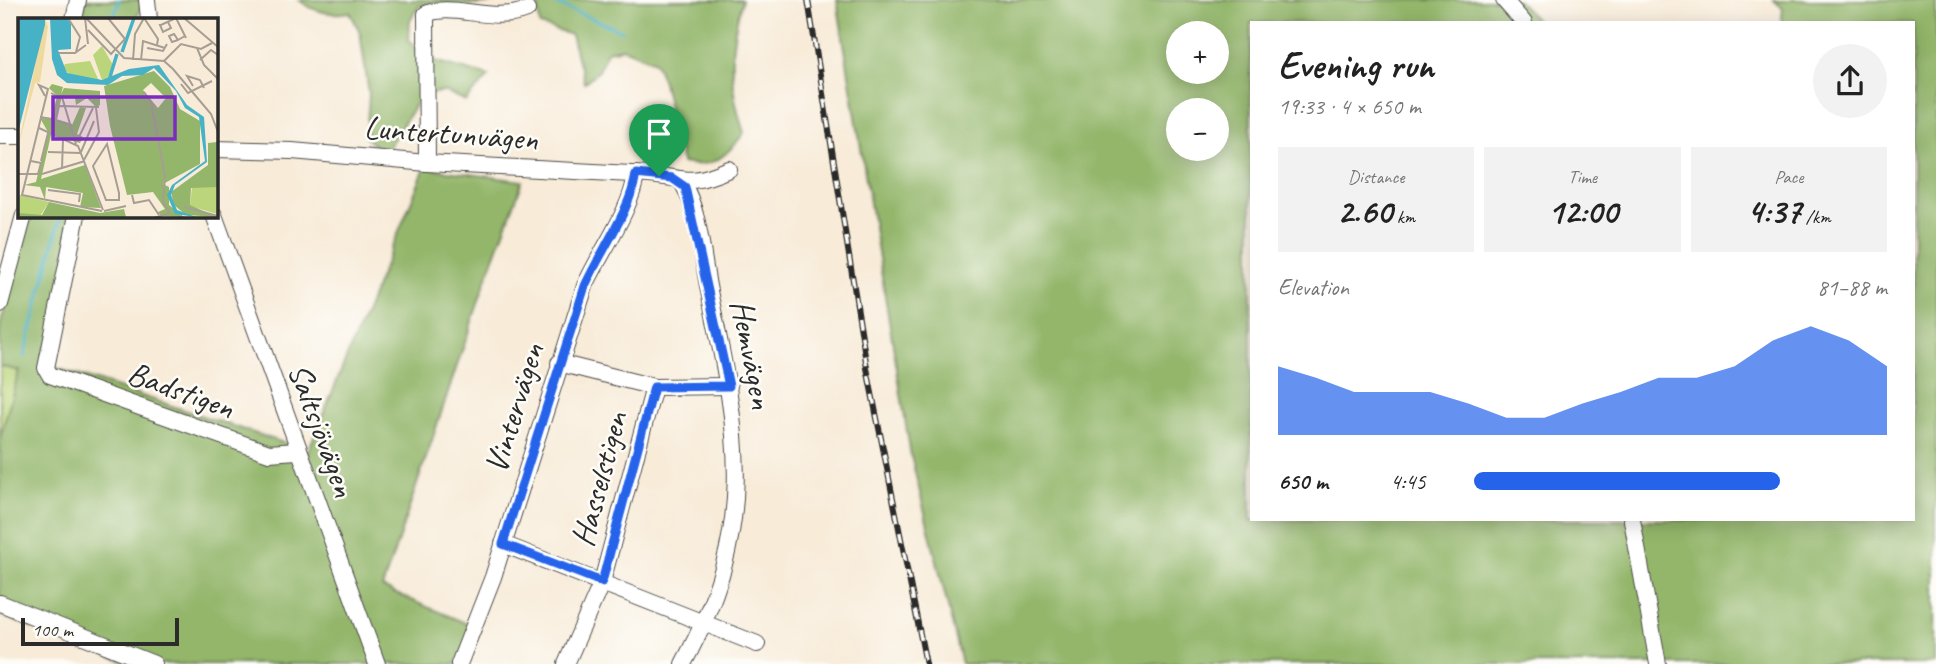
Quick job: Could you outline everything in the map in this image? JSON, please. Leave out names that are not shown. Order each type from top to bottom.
[{"type":"street","points":[[74,18],[78,0]]},
{"type":"street","points":[[147,0],[149,18]]},
{"type":"street","points":[[1504,0],[1522,21]]},
{"type":"street","points":[[427,163],[426,14],[442,11],[514,16],[527,10]]},
{"type":"street","points":[[0,136],[18,136]]},
{"type":"street","name":"Luntertunvägen","points":[[217,149],[292,151],[427,163],[636,174],[682,182]]},
{"type":"street","points":[[682,182],[699,181],[729,169]]},
{"type":"street","name":"Vintervägen","points":[[459,664],[503,544],[585,286],[600,251],[627,206],[636,174]]},
{"type":"street","name":"Hemvägen","points":[[682,182],[696,228],[729,386],[737,441],[734,514],[721,582],[705,624],[684,664]]},
{"type":"street","points":[[0,304],[23,217]]},
{"type":"street","name":"Badstigen","points":[[77,217],[46,372],[270,453],[297,450]]},
{"type":"street","name":"Saltsjövägen","points":[[215,217],[297,450],[377,664]]},
{"type":"street","points":[[559,363],[654,387],[729,386]]},
{"type":"street","name":"Hasselstigen","points":[[566,664],[602,582],[654,387]]},
{"type":"street","points":[[1632,521],[1658,664]]},
{"type":"street","points":[[503,544],[757,643]]},
{"type":"street","points":[[0,603],[153,664]]},
{"type":"green space","points":[[86,0],[144,0],[136,18],[81,18]]},
{"type":"green space","points":[[299,0],[502,0],[481,4],[419,6],[410,20],[409,40],[432,60],[489,76],[466,102],[445,92],[422,94],[387,149],[377,148],[366,138],[369,94],[360,32],[350,12],[323,12]]},
{"type":"green space","points":[[529,0],[742,0],[734,35],[732,67],[735,98],[744,133],[725,155],[718,159],[702,164],[682,163],[663,82],[655,61],[623,48],[607,51],[598,71],[584,83],[571,35],[540,25],[538,5]]},
{"type":"green space","points":[[837,0],[1517,0],[1537,21],[1250,21],[1250,521],[1915,521],[1915,21],[1781,21],[1783,9],[1774,0],[1936,0],[1936,664],[962,664],[911,456]]},
{"type":"green space","points":[[425,168],[523,181],[489,271],[382,588],[480,629],[467,664],[129,664],[0,615],[0,438],[19,371],[0,366],[0,327],[28,217],[81,217],[51,366],[308,451]]},
{"type":"green space","points":[[0,366],[19,371],[0,438]]},
{"type":"waterway","points":[[113,18],[119,0]]},
{"type":"waterway","points":[[547,0],[622,31]]},
{"type":"waterway","points":[[24,356],[60,217]]},
{"type":"railway","points":[[808,0],[867,368],[926,664]]},
{"type":"route","points":[[636,174],[659,176],[682,182],[687,191],[729,386],[654,387],[602,582],[503,544],[585,286],[600,251],[627,206],[636,174]]}]
